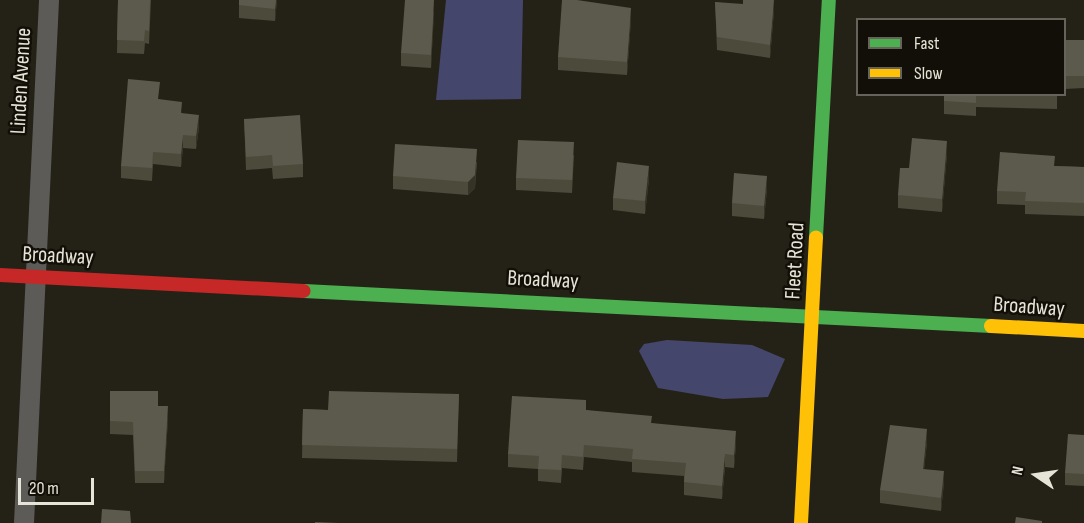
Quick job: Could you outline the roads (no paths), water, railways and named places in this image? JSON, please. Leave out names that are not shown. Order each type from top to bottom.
[{"type":"street","name":"Linden Avenue","points":[[24,523],[49,0]]},
{"type":"street","name":"Fleet Road","points":[[801,523],[814,315],[829,0]]},
{"type":"street","name":"Broadway","points":[[0,274],[814,315],[1084,331]]}]
